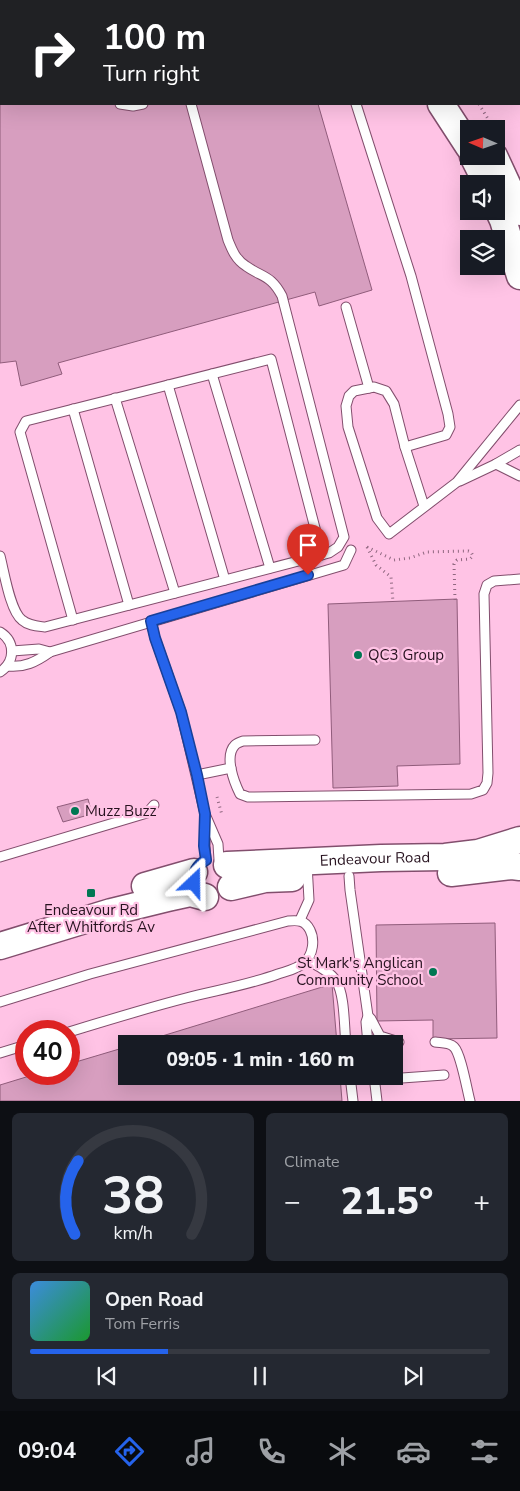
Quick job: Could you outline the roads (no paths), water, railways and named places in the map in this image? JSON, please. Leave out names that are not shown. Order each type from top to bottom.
[{"type":"street","points":[[442,105],[460,133]]},
{"type":"street","points":[[464,105],[473,120]]},
{"type":"street","points":[[498,165],[520,212]]},
{"type":"street","points":[[503,220],[520,276]]},
{"type":"street","name":"Endeavour Road","points":[[0,928],[216,869],[308,869],[445,857],[478,853],[520,840]]},
{"type":"street","name":"Endeavour Road","points":[[308,869],[349,876],[452,873],[512,866],[520,867]]},
{"type":"street","points":[[0,946],[111,912],[190,893],[205,898],[220,898],[226,894],[216,869]]},
{"type":"lane","points":[[0,556],[14,608],[21,620],[32,625],[45,627],[322,555],[338,547],[344,537],[282,296],[276,283],[244,266],[234,254],[228,240],[191,105]]},
{"type":"lane","points":[[356,105],[411,276],[450,427],[446,435],[405,448]]},
{"type":"lane","points":[[346,307],[369,388]]},
{"type":"lane","points":[[73,620],[20,432],[26,421],[271,359],[322,555]]},
{"type":"lane","points":[[212,374],[270,568]]},
{"type":"lane","points":[[168,385],[225,580]]},
{"type":"lane","points":[[424,506],[405,448],[394,404],[386,391],[374,387],[354,392],[349,396],[346,406],[348,427],[377,518],[389,534],[457,482],[496,464],[520,450]]},
{"type":"lane","points":[[115,398],[175,593]]},
{"type":"lane","points":[[457,482],[520,405]]},
{"type":"lane","points":[[73,409],[129,605]]},
{"type":"lane","points":[[496,464],[520,476]]},
{"type":"lane","points":[[4,669],[38,661],[50,652],[151,621],[344,565],[351,550]]},
{"type":"lane","points":[[315,740],[243,741],[235,745],[231,754],[231,768],[240,794],[248,797],[471,794],[483,790],[487,783],[488,773],[484,594],[487,585],[494,581],[520,579]]},
{"type":"lane","points":[[151,621],[155,638],[181,712],[205,814],[218,844],[216,869]]},
{"type":"lane","points":[[0,632],[8,639],[12,651],[11,659],[4,669]]},
{"type":"lane","points":[[12,651],[39,649],[50,652]]},
{"type":"lane","points":[[197,775],[231,768]]},
{"type":"lane","points":[[0,857],[147,814],[154,805]]},
{"type":"lane","points":[[205,814],[204,846],[216,869]]},
{"type":"lane","points":[[300,920],[309,900],[308,869]]},
{"type":"lane","points":[[349,876],[368,1016],[366,1022],[367,1035]]},
{"type":"lane","points":[[0,1002],[90,974],[288,920],[300,920],[307,925],[311,932],[313,941],[311,953],[307,960],[296,968],[252,983],[187,998],[80,1029]]},
{"type":"lane","points":[[307,960],[324,969],[336,981],[341,996],[345,1035]]},
{"type":"lane","points":[[368,1016],[371,1018],[380,1035]]},
{"type":"lane","points":[[435,1042],[447,1043],[454,1047],[460,1061],[470,1101]]},
{"type":"lane","points":[[0,1052],[15,1047]]},
{"type":"lane","points":[[403,1077],[444,1075]]},
{"type":"lane","points":[[351,1085],[353,1101]]},
{"type":"lane","points":[[375,1085],[377,1101]]},
{"type":"place","name":"QC3 Group","points":[[358,655]]},
{"type":"place","name":"Muzz Buzz","points":[[75,811]]},
{"type":"place","name":"Endeavour Rd After Whitfords Av","points":[[91,893]]},
{"type":"place","name":"St Mark's Anglican Community School","points":[[433,972]]}]
